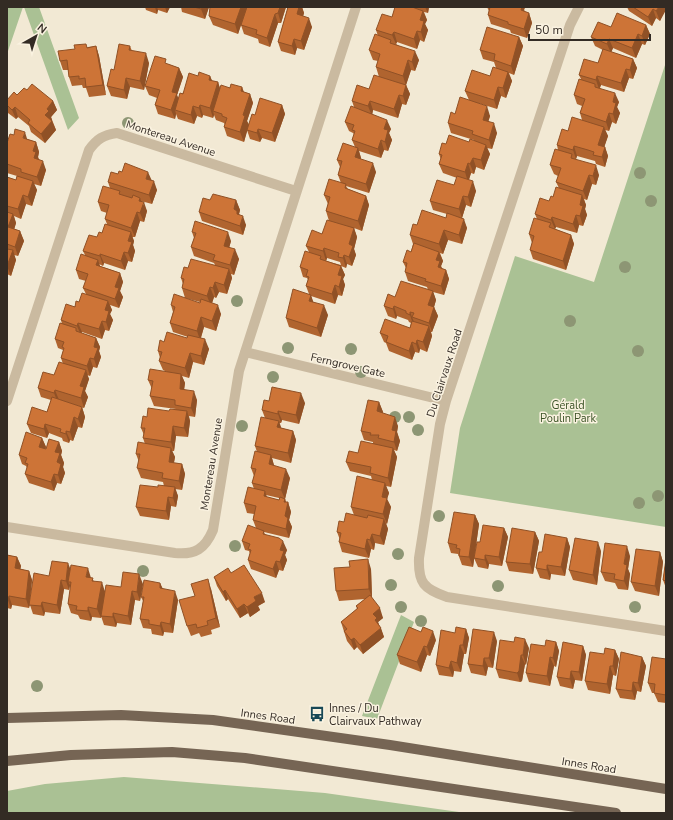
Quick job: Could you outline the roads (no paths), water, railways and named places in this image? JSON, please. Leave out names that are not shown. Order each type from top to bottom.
[{"type":"main road","name":"Innes Road","points":[[7,718],[121,715],[213,720],[390,745],[666,789]]},
{"type":"main road","points":[[7,761],[71,755],[172,752],[244,758],[616,813]]},
{"type":"street","name":"Montereau Avenue","points":[[7,527],[175,554],[187,554],[199,550],[208,541],[213,530],[239,371],[356,7]]},
{"type":"street","name":"Du Clairvaux Road","points":[[579,7],[570,25],[446,401],[440,424],[418,558],[418,571],[422,583],[431,591],[447,597],[666,631]]},
{"type":"street","name":"Montereau Avenue","points":[[7,401],[89,150],[97,140],[106,134],[117,133],[296,191]]},
{"type":"street","name":"Ferngrove Gate","points":[[246,352],[446,401]]},
{"type":"place","name":"Innes / Du Clairvaux Pathway","points":[[317,714]]},
{"type":"park label","name":"Gérald Poulin Park","points":[[568,411]]}]
